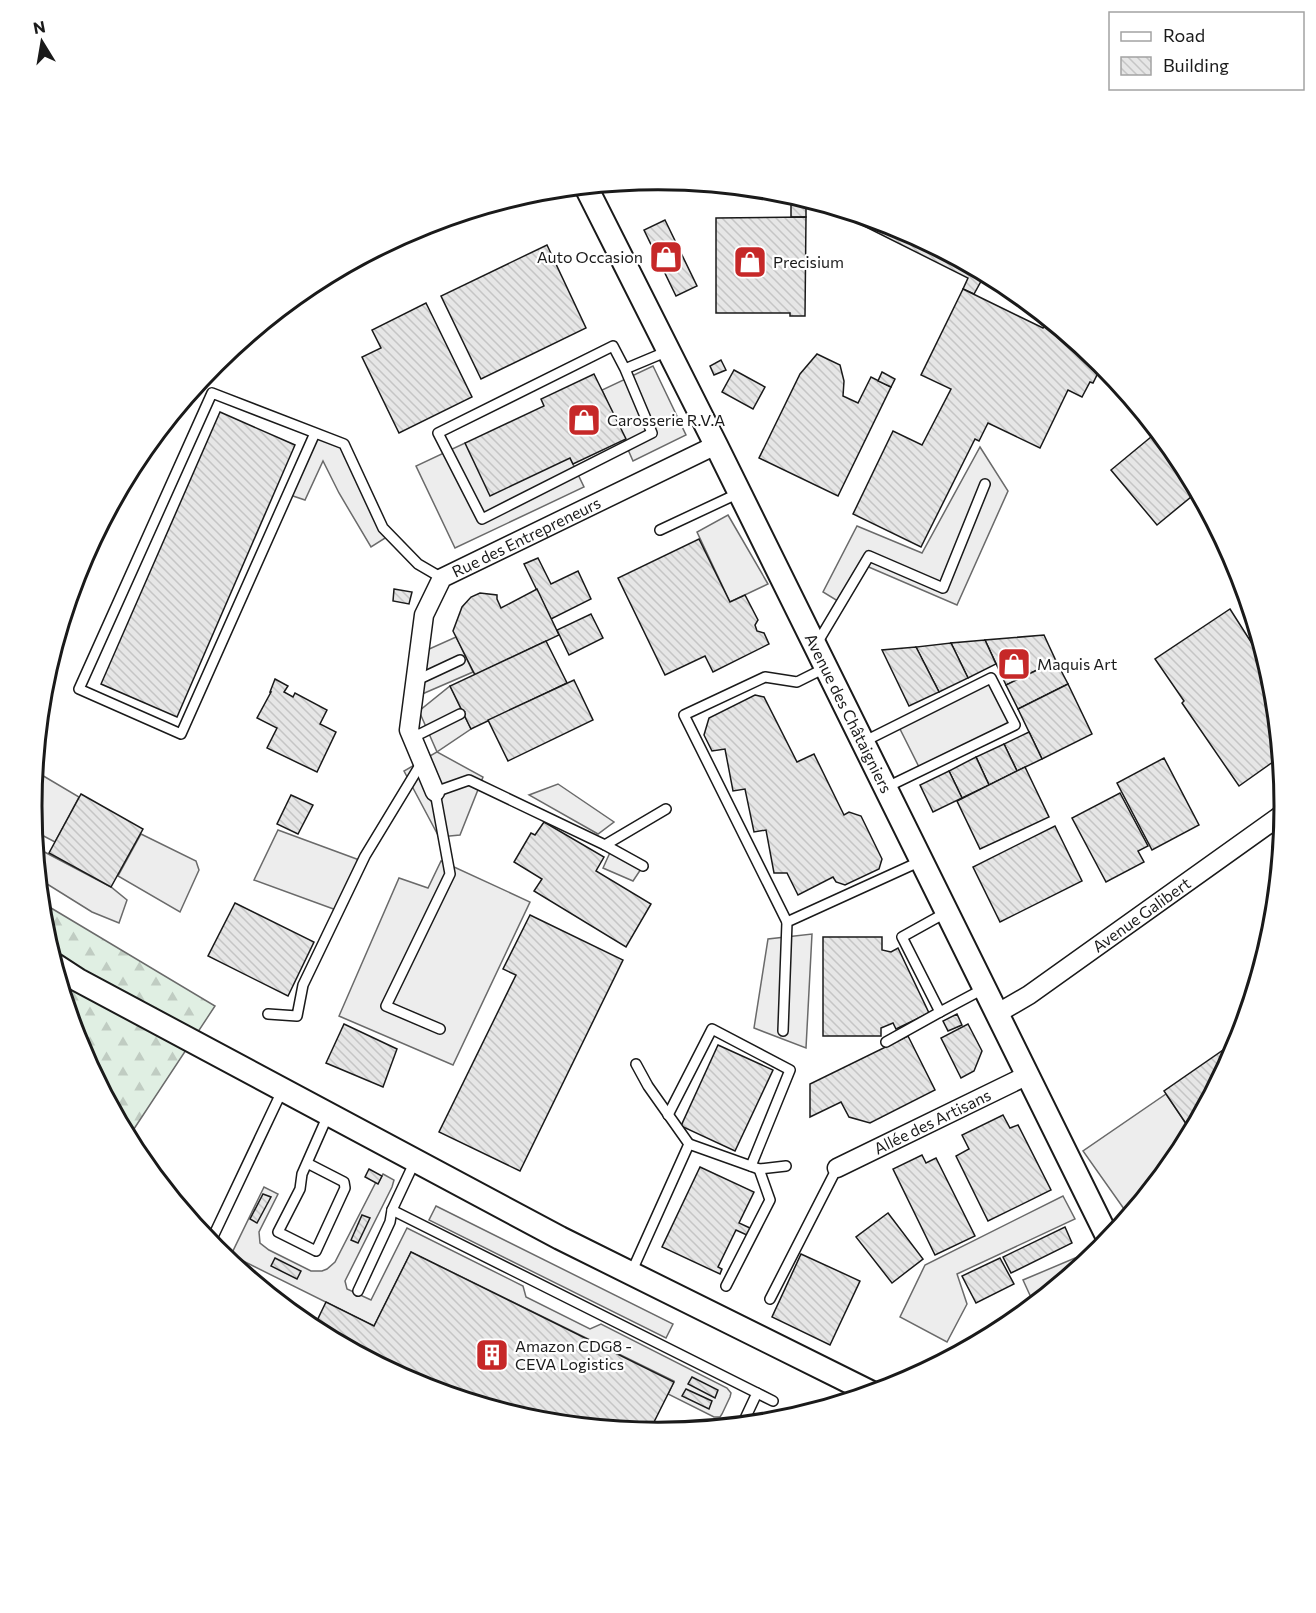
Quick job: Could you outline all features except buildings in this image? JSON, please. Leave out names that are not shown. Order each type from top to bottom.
[{"type":"street","name":"Avenue des Châtaigniers","points":[[590,195],[998,1013],[1104,1231]]},
{"type":"street","name":"Rue des Entrepreneurs","points":[[435,792],[409,730],[424,615],[442,578],[716,445]]},
{"type":"street","name":"Avenue Galibert","points":[[998,1013],[1029,995],[1274,820]]},
{"type":"street","points":[[65,971],[282,1091],[560,1238],[862,1388]]},
{"type":"street","name":"Allée des Artisans","points":[[837,1168],[1028,1075]]},
{"type":"lane","points":[[613,346],[625,369],[652,433],[482,519],[438,433],[613,346]]},
{"type":"lane","points":[[625,369],[668,351]]},
{"type":"lane","points":[[315,433],[181,734],[78,689],[212,393],[344,444],[383,528],[418,564],[442,578]]},
{"type":"lane","points":[[815,647],[869,556],[943,588],[985,484]]},
{"type":"lane","points":[[660,530],[739,493]]},
{"type":"lane","points":[[415,681],[460,660]]},
{"type":"lane","points":[[783,1031],[787,922],[684,715],[765,677],[797,682],[825,668]]},
{"type":"lane","points":[[862,742],[991,678],[1015,725],[885,788]]},
{"type":"lane","points":[[412,738],[460,714]]},
{"type":"lane","points":[[268,1014],[297,1016],[303,985],[365,856],[422,762]]},
{"type":"lane","points":[[440,1029],[386,1006],[450,874],[435,792],[469,780],[605,845],[643,866]]},
{"type":"lane","points":[[605,845],[666,809]]},
{"type":"lane","points":[[787,922],[921,861]]},
{"type":"lane","points":[[940,1012],[902,938],[947,912]]},
{"type":"lane","points":[[886,1042],[985,988]]},
{"type":"lane","points":[[668,1114],[712,1029],[790,1070],[755,1168],[770,1200],[726,1286]]},
{"type":"lane","points":[[636,1064],[648,1086],[689,1144],[755,1168],[786,1166]]},
{"type":"lane","points":[[214,1234],[282,1091]]},
{"type":"lane","points":[[307,1163],[344,1182],[345,1188],[316,1251],[278,1232],[300,1189],[302,1174],[328,1115]]},
{"type":"lane","points":[[631,1274],[689,1144]]},
{"type":"lane","points":[[358,1291],[390,1222],[392,1210],[415,1160]]},
{"type":"lane","points":[[770,1299],[837,1168]]},
{"type":"lane","points":[[392,1210],[773,1401]]},
{"type":"lane","points":[[746,1416],[757,1393]]},
{"type":"green space","points":[[51,908],[215,1006],[134,1129],[106,1079],[75,1005],[63,966]]},
{"type":"shaded area","points":[[653,366],[686,435],[633,461],[602,390]]},
{"type":"shaded area","points":[[312,432],[344,444],[390,535],[371,547],[323,461],[305,500],[287,494]]},
{"type":"shaded area","points":[[465,443],[570,458],[584,487],[455,548],[416,466]]},
{"type":"shaded area","points":[[980,447],[1008,491],[957,605],[864,565],[841,603],[823,592],[857,526],[922,553]]},
{"type":"shaded area","points":[[728,515],[768,584],[730,602],[697,532]]},
{"type":"shaded area","points":[[456,637],[473,672],[413,698],[418,654]]},
{"type":"shaded area","points":[[991,678],[1015,725],[921,771],[898,725]]},
{"type":"shaded area","points":[[450,686],[471,729],[437,752],[419,711]]},
{"type":"shaded area","points":[[437,752],[483,777],[460,835],[439,837],[404,771]]},
{"type":"shaded area","points":[[43,776],[79,797],[55,842],[43,836]]},
{"type":"shaded area","points":[[558,784],[614,822],[598,834],[529,795]]},
{"type":"shaded area","points":[[278,830],[362,861],[339,911],[254,880]]},
{"type":"shaded area","points":[[141,834],[196,861],[199,870],[180,912],[118,876]]},
{"type":"shaded area","points":[[612,848],[643,866],[633,881],[603,868]]},
{"type":"shaded area","points":[[43,851],[111,887],[127,900],[119,923],[92,912],[47,884]]},
{"type":"shaded area","points":[[441,861],[530,902],[453,1065],[339,1016],[399,878],[428,888]]},
{"type":"shaded area","points":[[812,934],[806,1048],[754,1028],[768,939]]},
{"type":"shaded area","points":[[1166,1094],[1186,1123],[1170,1149],[1124,1209],[1083,1151]]},
{"type":"shaded area","points":[[383,1174],[394,1180],[345,1281],[347,1289],[371,1300],[407,1228],[523,1286],[526,1297],[590,1329],[601,1324],[727,1388],[731,1393],[720,1417],[714,1417],[668,1394],[674,1381],[411,1252],[374,1326],[242,1260],[233,1252],[264,1187],[278,1194],[259,1232],[260,1243],[269,1250],[311,1271],[327,1269],[335,1262],[376,1182],[378,1183]]},
{"type":"shaded area","points":[[1063,1196],[1075,1219],[957,1274],[967,1304],[947,1342],[900,1317],[925,1265]]},
{"type":"shaded area","points":[[436,1206],[673,1324],[666,1338],[429,1220]]},
{"type":"shaded area","points":[[1078,1257],[1031,1297],[1023,1280]]},
{"type":"place","name":"Auto Occasion","points":[[666,257]]},
{"type":"place","name":"Precisium","points":[[750,262]]},
{"type":"place","name":"Carosserie R.V.A","points":[[584,420]]},
{"type":"place","name":"Maquis Art","points":[[1014,664]]},
{"type":"place","name":"Amazon CDG8 - CEVA Logistics","points":[[492,1355]]}]
